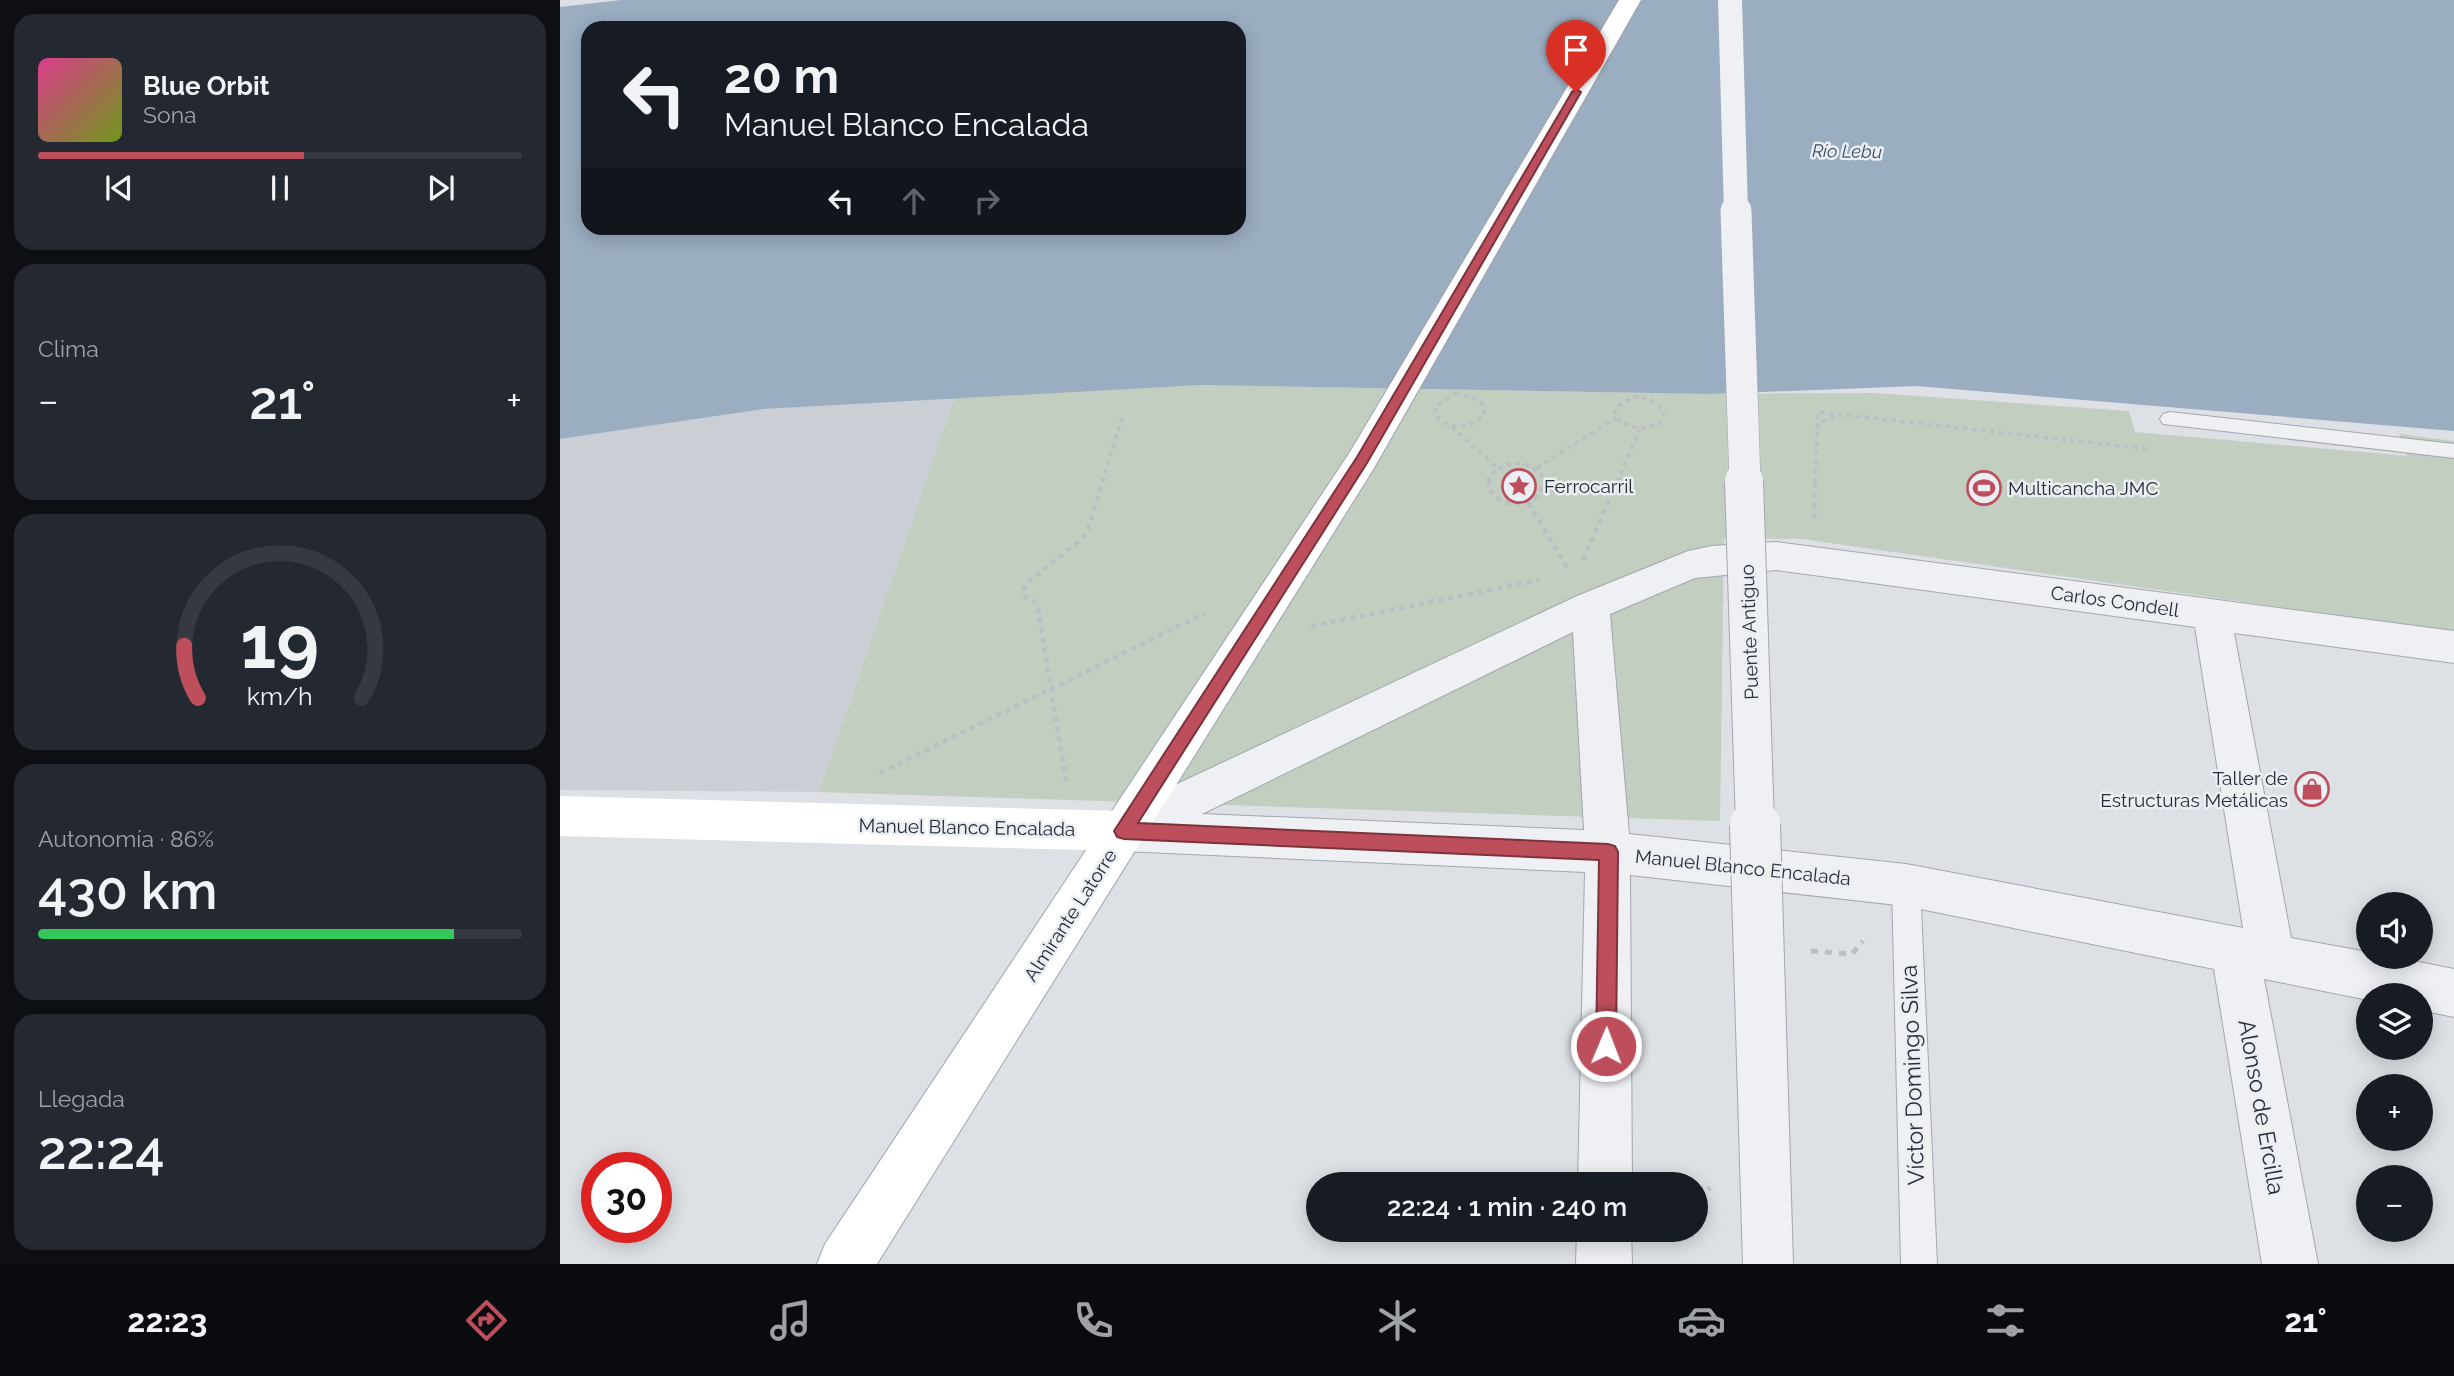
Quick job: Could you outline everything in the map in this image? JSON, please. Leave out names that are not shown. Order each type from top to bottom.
[{"type":"main road","name":"Almirante Latorre","points":[[845,1264],[1362,460],[1630,0]]},
{"type":"main road","name":"Manuel Blanco Encalada","points":[[560,816],[1124,831]]},
{"type":"street","name":"Puente Antiguo","points":[[1730,0],[1768,1264]]},
{"type":"street","name":"Carlos Condell","points":[[1124,831],[1582,593],[1712,560],[1794,559],[2454,647]]},
{"type":"street","points":[[1582,593],[1608,852],[1605,1172]]},
{"type":"street","name":"Alonso de Ercilla","points":[[2212,614],[2290,1264]]},
{"type":"street","name":"Manuel Blanco Encalada","points":[[1124,831],[1608,852],[1906,885],[2454,993]]},
{"type":"street","points":[[1604,1242],[1604,1264]]},
{"type":"lane","points":[[2169,419],[2454,451]]},
{"type":"lane","name":"Víctor Domingo Silva","points":[[1906,885],[1919,1264]]},
{"type":"path","points":[[1451,426],[1459,428],[1474,424],[1484,415],[1482,403],[1471,396],[1455,394],[1441,400],[1437,405],[1436,415],[1497,468]]},
{"type":"path","points":[[1641,397],[1656,402],[1664,412],[1660,423],[1640,429],[1626,426],[1617,417],[1616,407],[1626,399],[1641,397]]},
{"type":"path","points":[[1794,559],[1818,412],[1842,415],[1821,422],[1816,430]]},
{"type":"path","points":[[1537,468],[1617,417]]},
{"type":"path","points":[[1074,830],[1038,609],[1034,601],[1025,597],[1024,585],[1082,539],[1088,529],[1122,418]]},
{"type":"path","points":[[1582,593],[1640,429]]},
{"type":"path","points":[[1520,462],[1537,468],[1542,474],[1545,487],[1536,499],[1528,503],[1509,503],[1493,496],[1488,489],[1489,476],[1497,468],[1520,462]]},
{"type":"path","points":[[1528,503],[1582,593]]},
{"type":"path","points":[[1246,640],[1530,580],[1582,593]]},
{"type":"path","points":[[875,775],[1206,612]]},
{"type":"shaded area","points":[[954,398],[819,792],[560,790],[560,439],[764,409]]},
{"type":"green space","points":[[1201,385],[1711,394],[1875,393],[2129,411],[2135,432],[2407,456],[2399,434],[2454,441],[2454,632],[1802,539],[1724,538],[1720,821],[819,792],[954,398]]},
{"type":"water","name":"Río Lebu","points":[[621,0],[2454,0],[2454,431],[1916,386],[1711,394],[1201,385],[764,409],[560,439],[560,7]]},
{"type":"place","name":"Ferrocarril","points":[[1519,486]]},
{"type":"place","name":"Multicancha JMC","points":[[1984,488]]},
{"type":"place","name":"Taller de Estructuras Metálicas","points":[[2312,789]]},
{"type":"route","points":[[1576,92],[1362,460],[1124,831],[1608,852],[1606,1046]]}]
